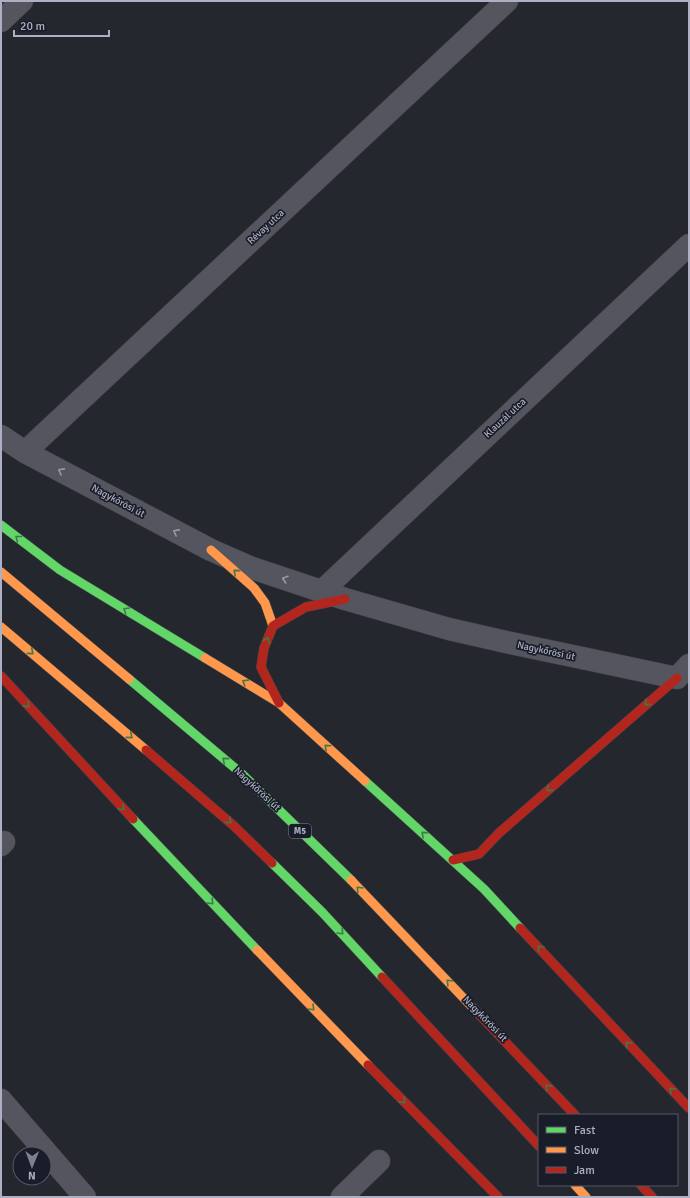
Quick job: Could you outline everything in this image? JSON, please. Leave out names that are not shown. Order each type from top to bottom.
[{"type":"main road","points":[[1,525],[60,570],[279,703],[484,889],[689,1108]]},
{"type":"main road","points":[[211,550],[254,588],[265,603],[273,626]]},
{"type":"main road","name":"Nagykőrösi út","points":[[1,572],[242,774],[352,881],[574,1114]]},
{"type":"main road","points":[[279,703],[261,667],[264,648],[273,626],[306,607],[345,599]]},
{"type":"main road","points":[[1,627],[78,691],[234,826],[322,912],[538,1145]]},
{"type":"main road","points":[[453,860],[479,854],[499,833],[683,671]]},
{"type":"main road","points":[[1,676],[95,780],[279,974],[498,1197]]},
{"type":"main road","points":[[576,1186],[586,1197]]},
{"type":"main road","points":[[642,1186],[652,1197]]},
{"type":"street","points":[[1,21],[22,1]]},
{"type":"street","name":"Révay utca","points":[[25,452],[507,1]]},
{"type":"street","name":"Klauzál utca","points":[[322,591],[689,245]]},
{"type":"street","name":"Nagykőrösi út","points":[[1,436],[25,452],[211,550],[252,568],[345,599],[450,629],[506,642],[683,671]]},
{"type":"street","points":[[1,1100],[85,1197]]},
{"type":"street","points":[[342,1197],[379,1161]]},
{"type":"traffic: fast","points":[[1,525],[60,570],[205,658]]},
{"type":"traffic: fast","points":[[129,679],[242,774],[351,880]]},
{"type":"traffic: fast","points":[[365,781],[484,889],[520,928]]},
{"type":"traffic: fast","points":[[133,819],[257,950]]},
{"type":"traffic: fast","points":[[272,863],[322,912],[382,977]]},
{"type":"traffic: slow","points":[[211,550],[254,588],[265,603],[273,626]]},
{"type":"traffic: slow","points":[[1,572],[129,679]]},
{"type":"traffic: slow","points":[[1,627],[146,750]]},
{"type":"traffic: slow","points":[[205,658],[279,703],[365,781]]},
{"type":"traffic: slow","points":[[351,880],[474,1009]]},
{"type":"traffic: slow","points":[[257,950],[368,1065]]},
{"type":"traffic: slow","points":[[576,1186],[586,1197]]},
{"type":"traffic: jam","points":[[279,703],[261,667],[264,648],[273,626],[306,607],[345,599]]},
{"type":"traffic: jam","points":[[1,676],[133,819]]},
{"type":"traffic: jam","points":[[453,860],[479,854],[499,833],[677,678]]},
{"type":"traffic: jam","points":[[146,750],[234,826],[272,863]]},
{"type":"traffic: jam","points":[[520,928],[689,1108]]},
{"type":"traffic: jam","points":[[382,977],[538,1145]]},
{"type":"traffic: jam","points":[[474,1009],[574,1114]]},
{"type":"traffic: jam","points":[[368,1065],[498,1197]]},
{"type":"traffic: jam","points":[[642,1186],[652,1197]]}]
